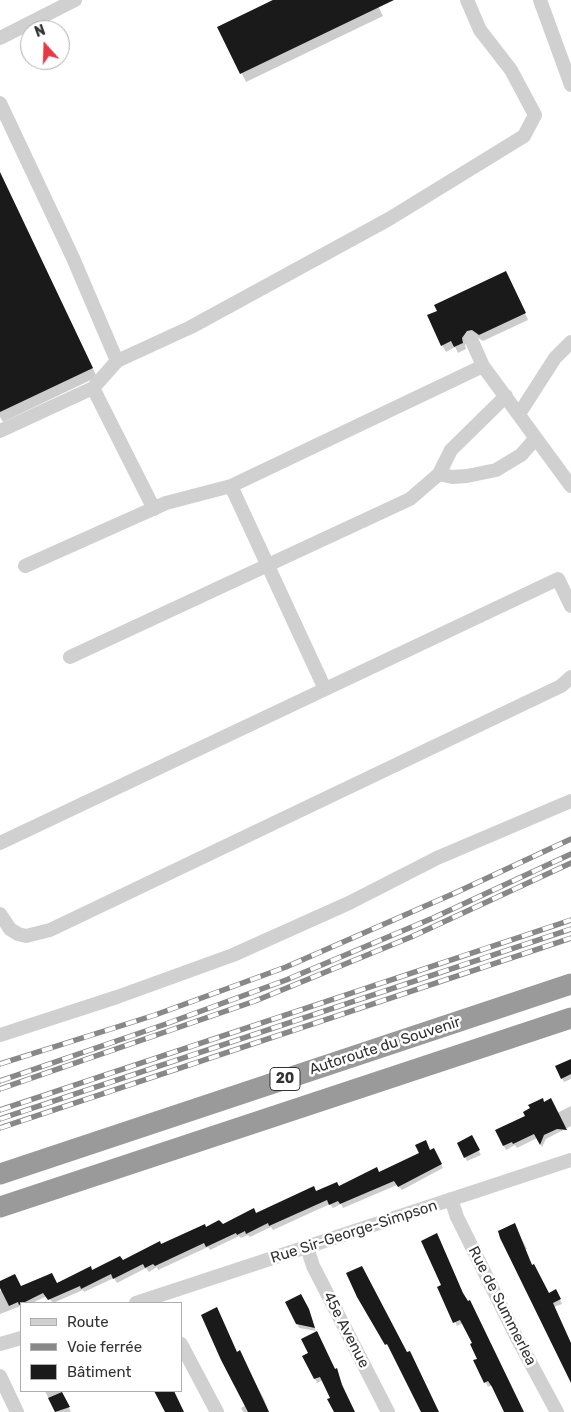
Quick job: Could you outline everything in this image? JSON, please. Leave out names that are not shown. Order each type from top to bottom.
[{"type":"highway","name":"Autoroute du Souvenir","points":[[0,1174],[571,984]]},
{"type":"highway","name":"Autoroute du Souvenir","points":[[0,1207],[571,1018]]},
{"type":"street","points":[[0,38],[74,0]]},
{"type":"street","points":[[0,431],[93,388],[117,361],[191,327],[390,219],[524,136],[535,115],[511,70],[480,30],[467,0]]},
{"type":"street","points":[[540,0],[571,84]]},
{"type":"street","points":[[0,103],[73,258],[117,361]]},
{"type":"street","points":[[470,339],[484,366],[571,486]]},
{"type":"street","points":[[519,414],[555,358],[571,342]]},
{"type":"street","points":[[25,566],[166,503],[231,486],[484,366]]},
{"type":"street","points":[[93,388],[154,509]]},
{"type":"street","points":[[70,657],[410,499],[439,474],[451,450],[506,396]]},
{"type":"street","points":[[439,474],[452,477],[467,476],[496,470],[521,455],[536,438]]},
{"type":"street","points":[[231,486],[326,689]]},
{"type":"street","points":[[0,843],[558,579],[571,606]]},
{"type":"street","points":[[0,914],[10,929],[18,934],[26,936],[50,930],[561,686],[571,677]]},
{"type":"street","points":[[0,1035],[117,997],[232,955],[349,903],[437,858],[571,801]]},
{"type":"street","name":"Rue Sir-George-Simpson","points":[[142,1302],[162,1299],[451,1199],[571,1160]]},
{"type":"street","name":"Rue de Summerlea","points":[[451,1199],[457,1217],[556,1412]]},
{"type":"street","name":"45e Avenue","points":[[307,1248],[313,1266],[388,1412]]},
{"type":"street","points":[[0,1344],[20,1338]]},
{"type":"street","points":[[182,1346],[217,1412]]},
{"type":"street","points":[[0,1376],[17,1412]]},
{"type":"building","points":[[273,0],[394,0],[240,74],[217,27]]},
{"type":"building","points":[[0,172],[93,368],[0,412]]},
{"type":"building","points":[[506,271],[526,313],[479,335],[472,330],[467,331],[462,338],[463,343],[454,347],[451,341],[441,346],[427,315],[437,311],[434,305]]},
{"type":"building","points":[[571,1059],[571,1074],[561,1079],[555,1066]]},
{"type":"building","points":[[543,1098],[544,1102],[551,1098],[567,1130],[557,1129],[544,1135],[540,1145],[534,1134],[513,1144],[512,1142],[503,1146],[495,1130],[525,1116],[523,1112],[530,1108],[528,1105]]},
{"type":"building","points":[[472,1135],[480,1150],[464,1158],[457,1143]]},
{"type":"building","points":[[426,1140],[430,1150],[434,1148],[442,1164],[398,1187],[394,1181],[340,1204],[338,1201],[329,1205],[327,1200],[269,1226],[268,1223],[246,1234],[245,1231],[237,1235],[236,1233],[206,1247],[204,1243],[155,1266],[153,1264],[145,1268],[143,1264],[113,1279],[111,1274],[81,1289],[80,1286],[48,1300],[43,1293],[25,1302],[20,1302],[19,1305],[18,1302],[9,1306],[0,1288],[0,1281],[15,1274],[21,1286],[52,1273],[57,1283],[91,1266],[92,1270],[120,1256],[123,1260],[160,1241],[161,1244],[205,1224],[206,1227],[219,1220],[223,1224],[254,1208],[256,1213],[314,1186],[316,1191],[337,1182],[339,1186],[377,1167],[379,1172],[419,1153],[415,1145]]},
{"type":"building","points":[[515,1223],[532,1265],[534,1264],[549,1293],[556,1289],[561,1299],[553,1303],[571,1343],[571,1383],[500,1238],[498,1231]]},
{"type":"building","points":[[437,1233],[463,1293],[468,1301],[470,1300],[524,1412],[504,1412],[492,1387],[488,1381],[484,1383],[473,1360],[477,1359],[470,1344],[472,1343],[460,1320],[453,1323],[437,1287],[441,1285],[421,1241]]},
{"type":"building","points":[[362,1266],[407,1352],[410,1351],[439,1412],[421,1412],[387,1344],[385,1345],[357,1297],[346,1273]]},
{"type":"building","points":[[301,1294],[309,1309],[315,1328],[296,1324],[285,1302]]},
{"type":"building","points":[[217,1307],[237,1352],[240,1350],[269,1412],[248,1412],[221,1360],[201,1315]]},
{"type":"building","points":[[317,1331],[335,1369],[337,1368],[342,1385],[355,1412],[334,1412],[327,1399],[330,1398],[320,1377],[314,1379],[302,1356],[308,1353],[301,1339]]},
{"type":"building","points":[[62,1392],[70,1407],[55,1412],[48,1398]]},
{"type":"building","points":[[155,1392],[174,1392],[184,1412],[165,1412]]},
{"type":"railway","points":[[0,1064],[155,1015],[286,967],[455,893],[571,839]]},
{"type":"railway","points":[[0,1081],[286,980],[433,918],[571,854]]},
{"type":"railway","points":[[0,1089],[255,1001],[411,937],[571,863]]},
{"type":"railway","points":[[0,1110],[571,920]]},
{"type":"railway","points":[[0,1119],[571,929]]},
{"type":"railway","points":[[0,1128],[571,938]]}]
